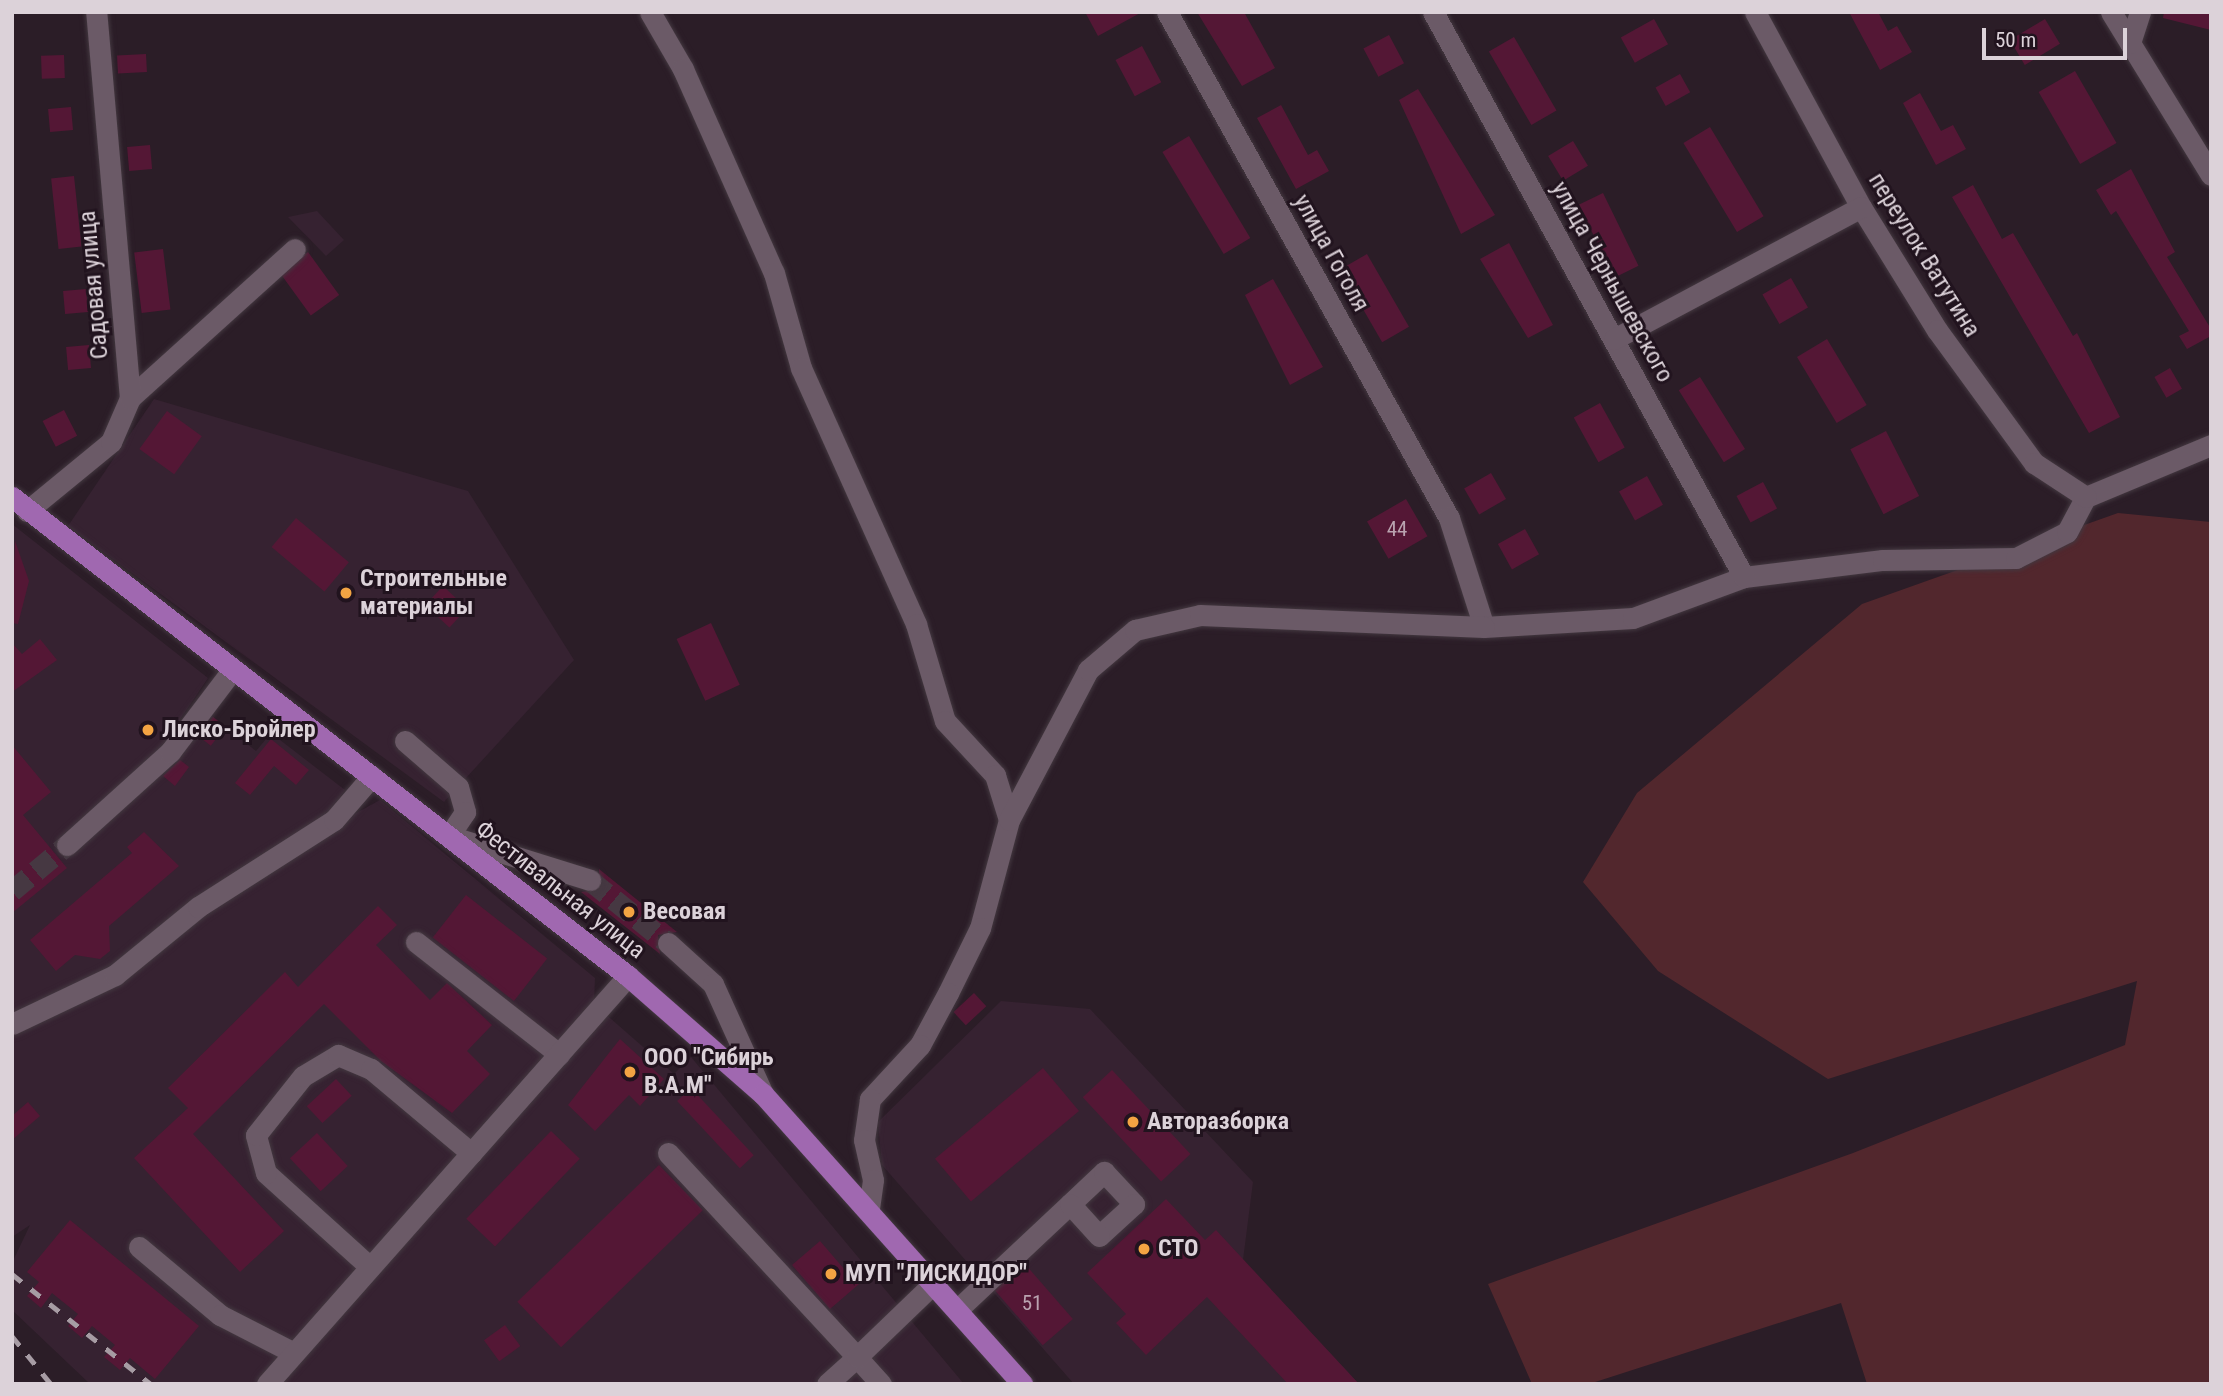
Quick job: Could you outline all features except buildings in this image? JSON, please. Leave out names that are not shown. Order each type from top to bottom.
[{"type":"main road","name":"Фестивальная улица","points":[[20,504],[628,976],[763,1094],[869,1208],[1021,1384]]},
{"type":"street","name":"Садовая улица","points":[[20,504],[111,442],[130,398],[96,12]]},
{"type":"street","points":[[650,12],[683,69],[774,273],[801,368],[916,624],[945,721],[995,775],[1009,820]]},
{"type":"street","name":"улица Гоголя","points":[[1167,12],[1449,518],[1485,627]]},
{"type":"street","name":"улица Чернышевского","points":[[1433,12],[1744,578]]},
{"type":"street","name":"переулок Ватутина","points":[[1755,12],[1861,207],[1937,330],[2034,463],[2086,497]]},
{"type":"street","points":[[2111,12],[2211,175]]},
{"type":"street","points":[[2130,43],[2140,12]]},
{"type":"street","points":[[1614,340],[1861,207]]},
{"type":"street","points":[[130,398],[295,249]]},
{"type":"street","points":[[869,1208],[873,1180],[864,1140],[870,1099],[920,1045],[948,993],[980,928],[1009,820],[1088,670],[1135,630],[1200,615],[1485,627],[1633,618],[1744,578],[1883,560],[2016,558],[2067,532],[2086,497],[2211,445]]},
{"type":"street","points":[[67,845],[170,752],[233,669]]},
{"type":"street","points":[[405,741],[458,786],[465,812],[449,836],[590,880]]},
{"type":"street","points":[[12,1024],[116,975],[198,907],[334,820],[372,776]]},
{"type":"street","points":[[416,942],[559,1054]]},
{"type":"street","points":[[668,943],[713,984],[763,1094]]},
{"type":"street","points":[[267,1384],[628,976]]},
{"type":"street","points":[[370,1267],[266,1173],[256,1135],[303,1076],[338,1055],[371,1069],[471,1153]]},
{"type":"street","points":[[668,1153],[881,1384]]},
{"type":"street","points":[[957,1310],[1070,1204]]},
{"type":"street","points":[[139,1247],[220,1315],[294,1353]]},
{"type":"street","points":[[827,1384],[934,1283]]},
{"type":"shaded area","points":[[317,211],[344,240],[326,256],[288,217]]},
{"type":"shaded area","name":"Строительные материалы","points":[[154,399],[468,491],[574,660],[444,802],[68,526]]},
{"type":"shaded area","points":[[2118,513],[2211,522],[2211,1384],[1867,1384],[1841,1303],[1589,1384],[1532,1384],[1488,1284],[1853,1153],[2125,1045],[2137,981],[1828,1079],[1658,971],[1583,882],[1637,793],[1862,604]]},
{"type":"shaded area","points":[[12,524],[208,678],[162,746],[177,758],[212,716],[256,751],[271,733],[345,790],[334,806],[349,817],[380,800],[595,978],[594,1004],[674,1074],[691,1057],[964,1384],[90,1384],[12,1310],[12,1263],[30,1225],[12,1237]]},
{"type":"shaded area","points":[[1001,1001],[1090,1009],[1253,1182],[1243,1260],[1359,1384],[1074,1384],[882,1165],[878,1122]]},
{"type":"tunnel","points":[[12,891],[67,845]]},
{"type":"tunnel","points":[[590,880],[668,943]]},
{"type":"railway","points":[[12,1274],[151,1384]]},
{"type":"railway","points":[[12,1336],[51,1384]]},
{"type":"place","name":"Строительные материалы","points":[[346,593]]},
{"type":"place","name":"Лиско-Бройлер","points":[[148,730]]},
{"type":"place","name":"Весовая","points":[[629,912]]},
{"type":"place","name":"ООО \"Сибирь В.А.М\"","points":[[630,1072]]},
{"type":"place","name":"Авторазборка","points":[[1133,1122]]},
{"type":"place","name":"СТО","points":[[1144,1249]]},
{"type":"place","name":"МУП \"ЛИСКИДОР\"","points":[[831,1274]]}]
